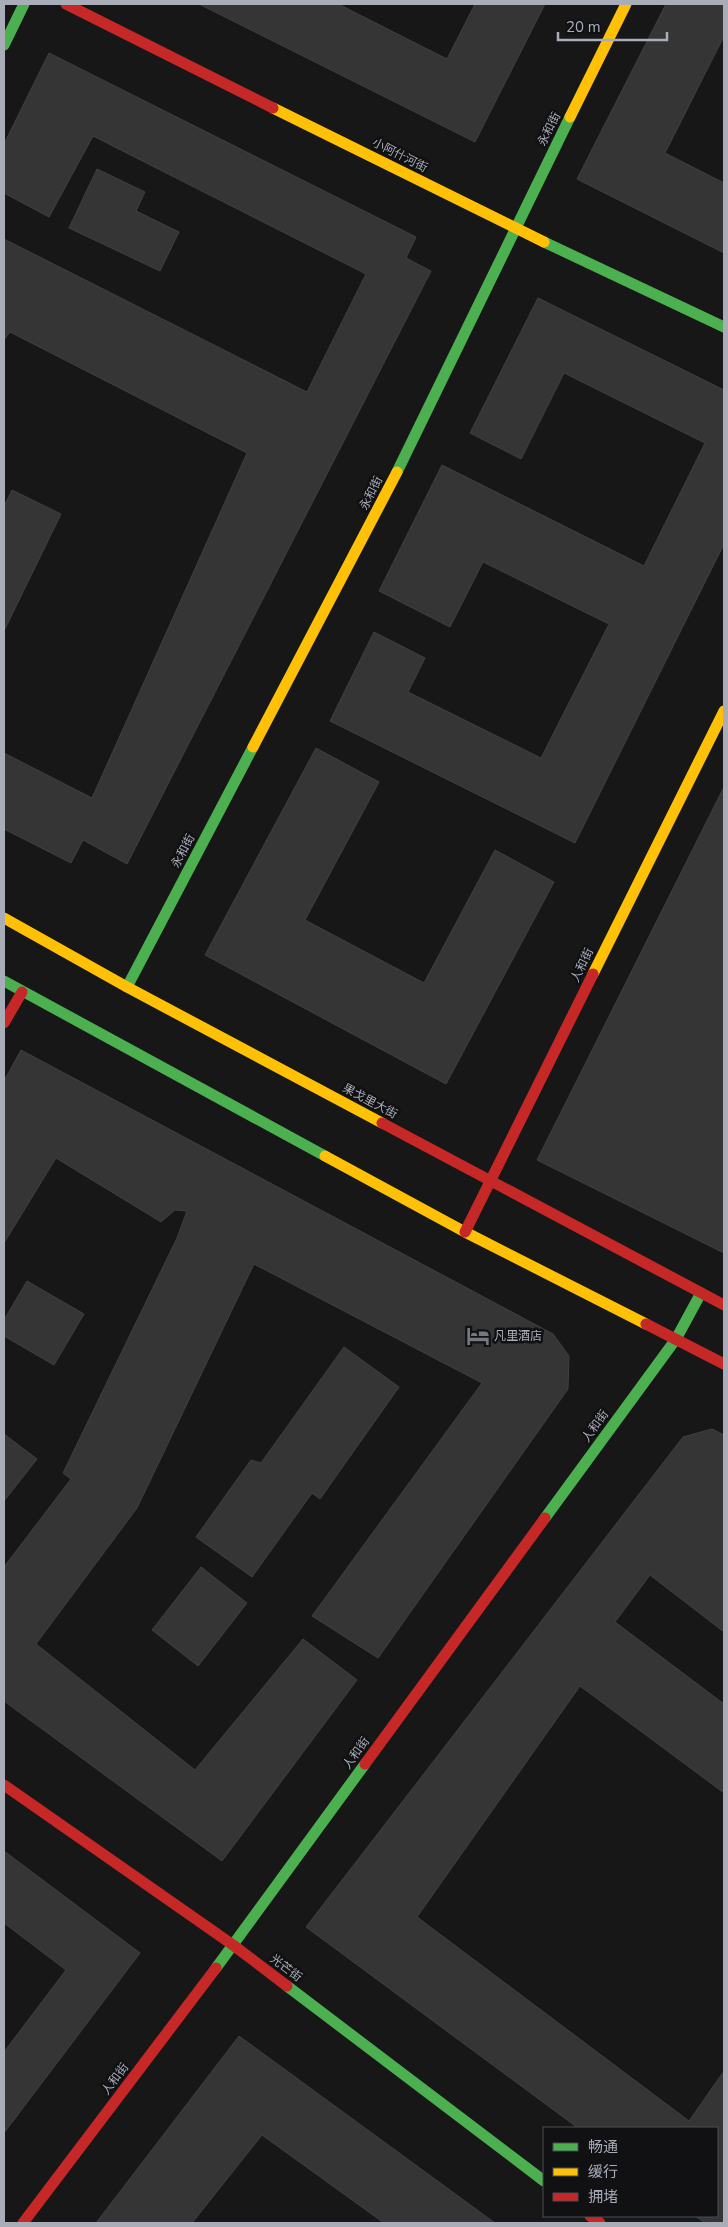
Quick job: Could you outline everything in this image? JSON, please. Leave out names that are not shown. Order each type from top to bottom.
[{"type":"street","points":[[4,45],[24,4]]},
{"type":"street","name":"小阿什河街","points":[[66,4],[514,228],[724,327]]},
{"type":"street","name":"永和街","points":[[127,987],[384,499],[514,228],[626,4]]},
{"type":"street","name":"人和街","points":[[465,1232],[724,711]]},
{"type":"street","name":"果戈里大街","points":[[4,918],[127,987],[724,1305]]},
{"type":"street","points":[[4,982],[465,1232],[724,1364]]},
{"type":"street","points":[[4,1022],[22,992]]},
{"type":"street","name":"人和街","points":[[23,2223],[233,1945],[676,1339],[701,1293]]},
{"type":"street","name":"光芒街","points":[[4,1785],[233,1945],[543,2180]]},
{"type":"building","points":[[199,4],[338,4],[447,59],[475,4],[545,4],[475,142]]},
{"type":"building","points":[[666,4],[724,4],[724,36],[665,153],[724,183],[724,253],[577,179]]},
{"type":"building","points":[[49,53],[416,237],[406,258],[431,271],[127,864],[83,840],[71,863],[4,829],[4,753],[92,798],[247,453],[10,332],[4,340],[4,239],[307,392],[366,274],[93,136],[49,217],[4,193],[4,144]]},
{"type":"building","points":[[97,169],[145,192],[136,211],[179,232],[160,271],[69,228]]},
{"type":"building","points":[[538,298],[724,390],[724,544],[575,843],[330,721],[374,632],[425,658],[408,692],[541,758],[609,624],[483,562],[450,627],[379,591],[442,465],[644,566],[705,443],[564,373],[521,459],[470,433]]},
{"type":"building","points":[[12,490],[61,514],[4,631],[4,506]]},
{"type":"building","points":[[316,748],[379,782],[305,920],[424,983],[495,850],[554,882],[446,1084],[205,955]]},
{"type":"building","points":[[724,787],[724,1253],[537,1160]]},
{"type":"building","points":[[21,1050],[553,1334],[569,1356],[568,1389],[378,1658],[312,1616],[482,1383],[254,1264],[137,1508],[36,1644],[195,1770],[303,1639],[357,1680],[222,1861],[4,1701],[4,1567],[71,1479],[63,1473],[177,1238],[187,1211],[175,1210],[161,1222],[56,1158],[4,1243],[4,1081]]},
{"type":"building","points":[[27,1281],[84,1314],[54,1365],[4,1336],[4,1320]]},
{"type":"building","points":[[344,1347],[399,1387],[320,1499],[312,1493],[252,1577],[196,1537],[251,1460],[261,1463]]},
{"type":"building","points":[[712,1429],[724,1435],[724,1632],[650,1575],[615,1622],[724,1704],[724,1793],[580,1686],[417,1917],[689,2121],[724,2071],[724,2223],[705,2223],[696,2217],[718,2217],[718,2127],[577,2127],[306,1927],[683,1437]]},
{"type":"building","points":[[4,1434],[37,1459],[4,1501]]},
{"type":"building","points":[[201,1567],[247,1603],[198,1666],[152,1630]]},
{"type":"building","points":[[4,1851],[140,1953],[4,2133],[4,2052],[66,1970],[4,1923]]},
{"type":"building","points":[[239,2036],[495,2223],[384,2223],[262,2135],[192,2223],[96,2223]]},
{"type":"traffic: fast","points":[[4,45],[24,4]]},
{"type":"traffic: fast","points":[[397,472],[570,117]]},
{"type":"traffic: fast","points":[[544,242],[724,327]]},
{"type":"traffic: fast","points":[[127,987],[253,747]]},
{"type":"traffic: fast","points":[[4,981],[325,1156]]},
{"type":"traffic: fast","points":[[545,1518],[676,1339],[701,1293]]},
{"type":"traffic: fast","points":[[216,1968],[365,1764]]},
{"type":"traffic: fast","points":[[287,1986],[543,2180]]},
{"type":"traffic: slow","points":[[570,117],[626,4]]},
{"type":"traffic: slow","points":[[273,108],[544,242]]},
{"type":"traffic: slow","points":[[253,747],[397,472]]},
{"type":"traffic: slow","points":[[593,974],[724,711]]},
{"type":"traffic: slow","points":[[4,918],[127,987],[382,1123]]},
{"type":"traffic: slow","points":[[325,1156],[465,1232],[646,1324]]},
{"type":"traffic: jam","points":[[66,4],[273,108]]},
{"type":"traffic: jam","points":[[465,1232],[593,974]]},
{"type":"traffic: jam","points":[[4,1023],[22,992]]},
{"type":"traffic: jam","points":[[382,1123],[724,1305]]},
{"type":"traffic: jam","points":[[646,1324],[724,1364]]},
{"type":"traffic: jam","points":[[365,1764],[545,1518]]},
{"type":"traffic: jam","points":[[4,1785],[233,1945],[287,1986]]},
{"type":"traffic: jam","points":[[23,2223],[216,1968]]},
{"type":"traffic: jam","points":[[591,2217],[600,2223]]},
{"type":"place","name":"凡里酒店","points":[[478,1336]]}]
